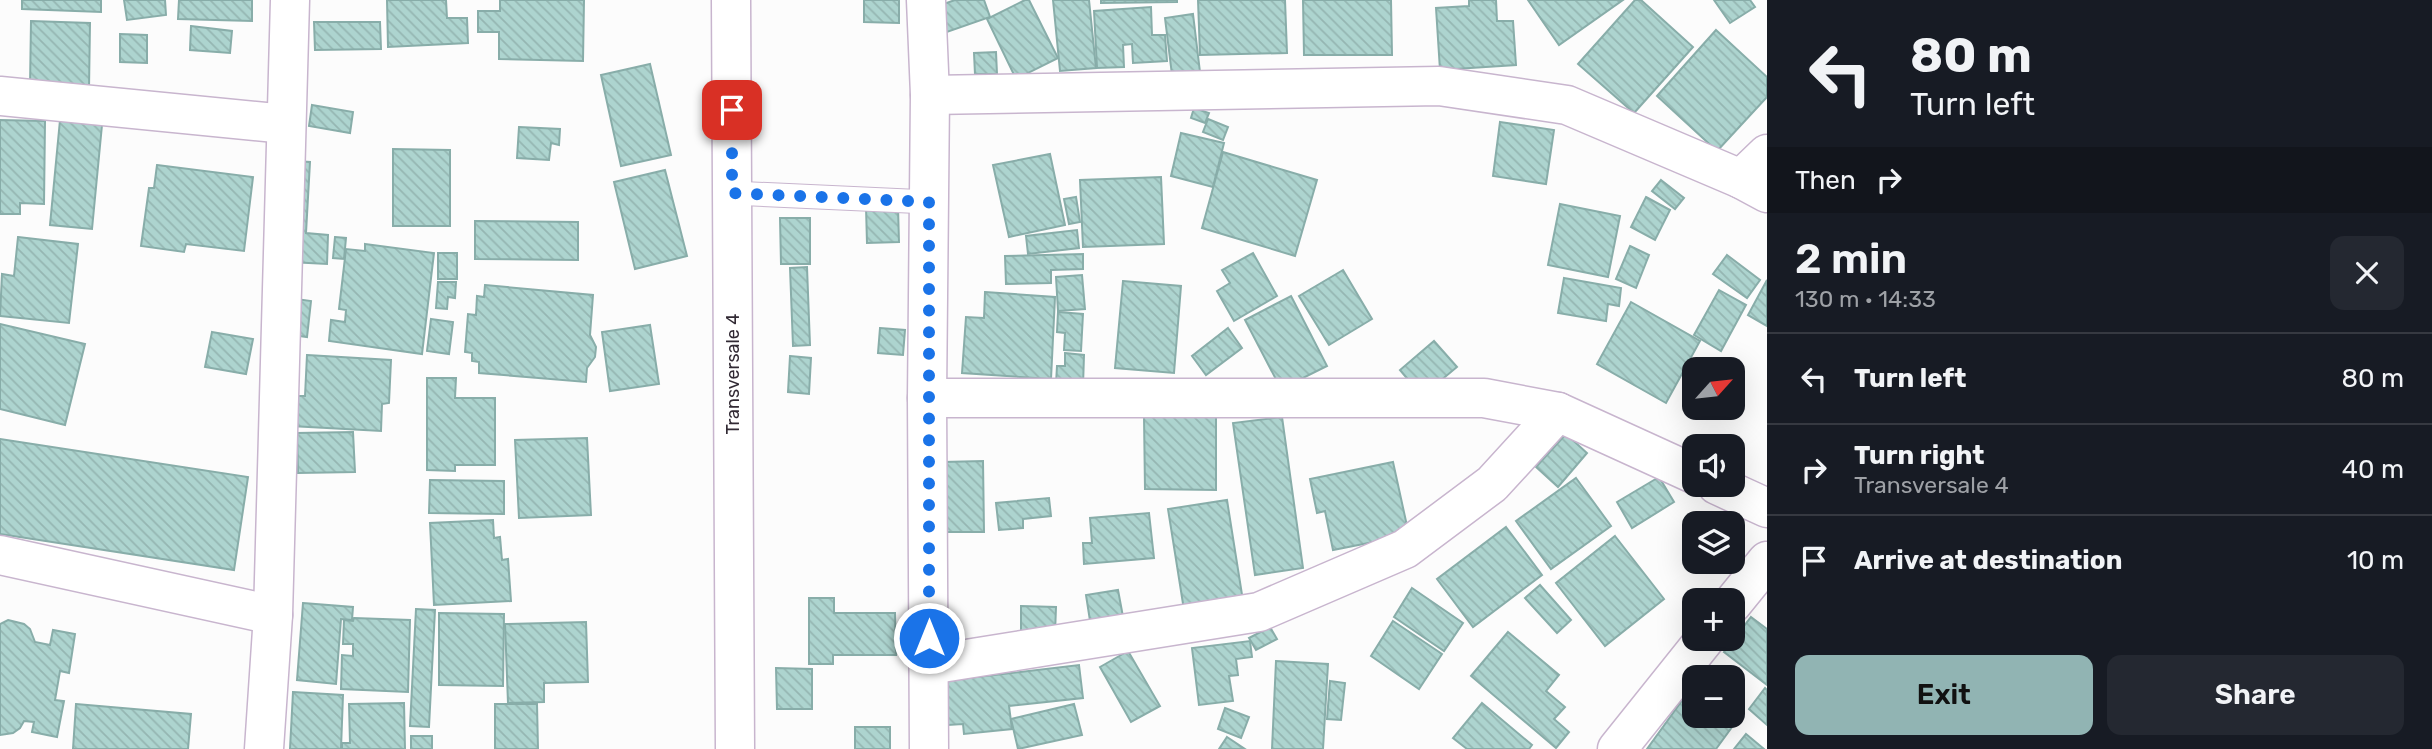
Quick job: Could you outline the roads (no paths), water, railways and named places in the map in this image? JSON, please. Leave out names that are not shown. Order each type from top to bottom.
[{"type":"street","points":[[264,749],[273,615],[290,0]]},
{"type":"street","name":"Transversale 4","points":[[732,0],[734,749]]},
{"type":"street","points":[[926,0],[930,95],[927,398],[929,749]]},
{"type":"street","points":[[930,95],[1439,86],[1567,105],[1758,176]]},
{"type":"street","points":[[0,96],[286,124]]},
{"type":"street","points":[[927,398],[1484,398],[1558,412],[1682,469]]},
{"type":"street","points":[[929,664],[1259,612],[1405,549],[1492,484],[1558,412]]},
{"type":"street","points":[[1743,497],[1767,508]]},
{"type":"street","points":[[0,555],[273,615]]},
{"type":"street","points":[[1745,588],[1767,561]]},
{"type":"street","points":[[1616,749],[1695,651]]},
{"type":"lane","points":[[732,193],[929,202]]}]
